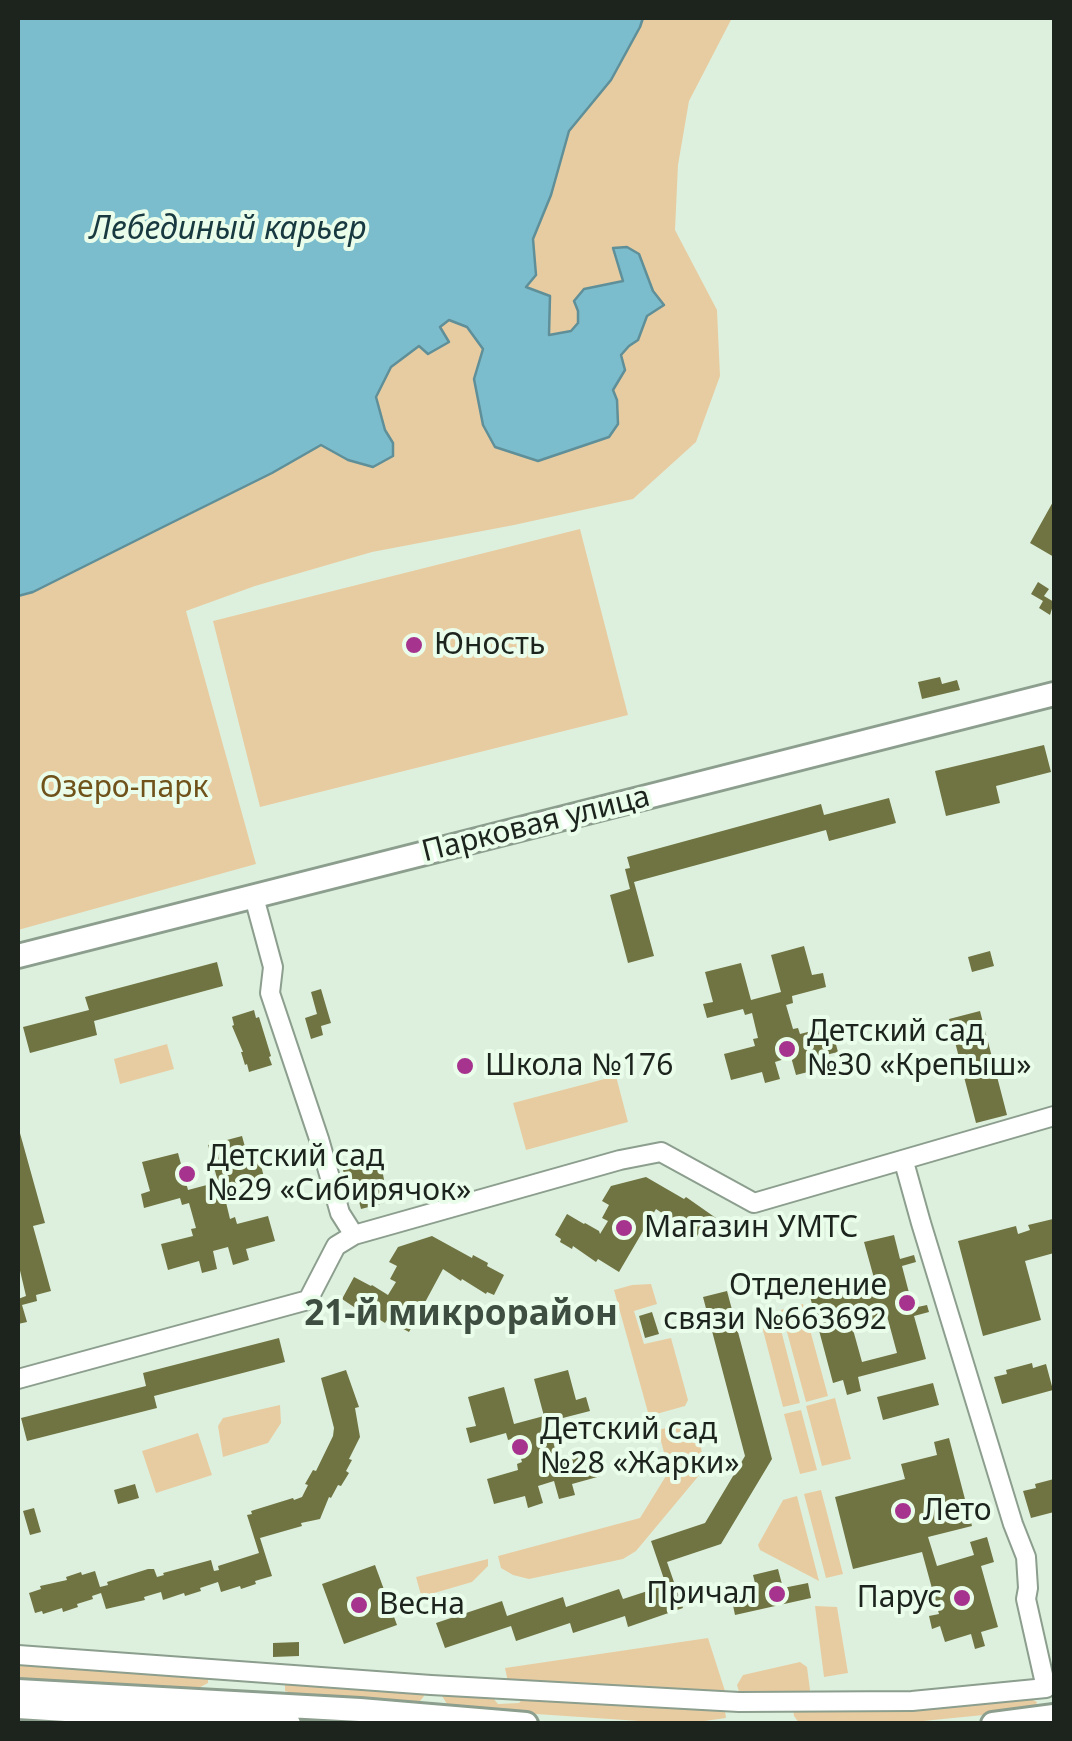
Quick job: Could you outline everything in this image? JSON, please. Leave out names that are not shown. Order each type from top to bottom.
[{"type":"street","name":"Парковая улица","points":[[18,956],[1054,694]]},
{"type":"street","points":[[254,896],[272,967],[270,993],[340,1213],[354,1235]]},
{"type":"street","points":[[18,1379],[308,1300],[336,1246],[354,1235],[620,1160],[661,1152],[754,1203],[1054,1116]]},
{"type":"street","points":[[18,1655],[738,1702],[912,1701],[1050,1694],[1026,1599],[1026,1557],[904,1162]]},
{"type":"street","points":[[18,1690],[526,1724]]},
{"type":"street","points":[[18,1707],[290,1724]]},
{"type":"street","points":[[993,1724],[1054,1716]]},
{"type":"green space","name":"Озеро-парк","points":[[643,18],[732,18],[689,101],[678,165],[675,230],[717,310],[720,376],[696,442],[633,499],[372,552],[186,611],[256,864],[18,930],[18,596],[272,473],[321,444],[348,460],[393,443],[375,397],[391,367],[449,320],[466,327],[483,349],[474,379],[538,461],[618,424],[613,390],[625,370],[620,355],[638,340],[647,316],[664,304],[653,291],[639,254],[614,249],[624,281],[578,311],[578,323],[571,331],[549,335],[526,287],[533,239],[551,195],[569,131],[611,80]]},
{"type":"green space","name":"Юность","points":[[580,529],[628,715],[260,807],[213,621]]},
{"type":"green space","points":[[167,1044],[174,1069],[120,1084],[114,1059]]},
{"type":"green space","points":[[616,1076],[628,1122],[526,1150],[513,1103]]},
{"type":"green space","points":[[651,1284],[657,1304],[634,1311],[644,1344],[671,1338],[688,1400],[685,1406],[649,1416],[614,1290]]},
{"type":"green space","points":[[803,1304],[828,1396],[806,1402],[781,1310]]},
{"type":"green space","points":[[776,1311],[800,1403],[783,1407],[759,1315]]},
{"type":"green space","points":[[835,1398],[851,1459],[822,1466],[806,1406]]},
{"type":"green space","points":[[280,1405],[281,1423],[268,1443],[223,1457],[218,1426],[223,1418]]},
{"type":"green space","points":[[801,1410],[817,1470],[800,1474],[784,1414]]},
{"type":"green space","points":[[693,1421],[699,1431],[701,1473],[636,1551],[623,1559],[529,1579],[501,1568],[498,1556],[640,1518],[669,1471],[658,1430]]},
{"type":"green space","points":[[198,1433],[212,1475],[156,1493],[142,1451]]},
{"type":"green space","points":[[821,1490],[843,1574],[826,1578],[804,1494]]},
{"type":"green space","points":[[797,1496],[819,1581],[760,1550],[758,1545],[783,1500]]},
{"type":"green space","points":[[488,1559],[488,1566],[472,1582],[421,1595],[416,1577]]},
{"type":"green space","points":[[815,1606],[837,1607],[848,1673],[824,1677]]},
{"type":"green space","points":[[708,1638],[725,1691],[722,1696],[509,1687],[505,1668]]},
{"type":"green space","points":[[18,1662],[208,1673],[208,1683],[189,1693],[18,1683]]},
{"type":"green space","points":[[800,1662],[807,1667],[807,1695],[740,1695],[737,1685],[743,1675]]},
{"type":"green space","points":[[285,1683],[423,1691],[424,1696],[418,1704],[301,1696],[285,1691]]},
{"type":"green space","points":[[489,1693],[498,1704],[519,1703],[526,1695],[725,1711],[726,1718],[683,1724],[463,1709],[447,1704],[442,1696]]},
{"type":"green space","points":[[1023,1695],[1037,1702],[1034,1710],[903,1723],[799,1723],[793,1709]]},
{"type":"water","name":"Лебединый карьер","points":[[18,18],[643,18],[611,80],[569,131],[551,195],[533,239],[536,275],[526,287],[550,296],[549,335],[571,331],[578,323],[574,301],[584,289],[623,281],[613,248],[627,247],[639,254],[653,291],[664,305],[647,316],[638,340],[621,355],[625,370],[613,390],[618,424],[609,437],[538,461],[495,447],[483,425],[474,379],[483,349],[467,327],[449,320],[440,327],[449,342],[428,354],[419,346],[391,367],[376,397],[393,443],[393,456],[373,467],[348,460],[321,445],[272,473],[18,596]]},
{"type":"building","points":[[1054,500],[1054,557],[1030,543]]},
{"type":"building","points":[[1038,582],[1049,589],[1044,596],[1054,602],[1050,615],[1039,608],[1043,601],[1031,594]]},
{"type":"building","points":[[940,677],[942,684],[957,680],[960,690],[922,699],[918,682]]},
{"type":"building","points":[[1044,745],[1051,772],[996,786],[1000,803],[946,816],[935,771]]},
{"type":"building","points":[[889,798],[896,823],[829,841],[826,830],[634,882],[654,956],[628,963],[610,895],[630,889],[625,869],[630,868],[627,857],[821,804],[824,815]]},
{"type":"building","points":[[804,946],[812,975],[823,973],[826,987],[792,996],[793,1003],[786,1005],[793,1029],[798,1028],[800,1034],[831,1026],[838,1052],[809,1059],[812,1071],[796,1075],[791,1057],[775,1062],[780,1079],[765,1083],[762,1072],[731,1080],[724,1054],[755,1046],[753,1039],[758,1038],[752,1013],[745,1015],[743,1009],[707,1018],[703,1004],[713,1002],[705,972],[741,963],[751,1000],[781,992],[771,955]]},
{"type":"building","points":[[990,951],[994,966],[972,972],[968,957]]},
{"type":"building","points":[[217,962],[223,986],[94,1021],[97,1035],[30,1053],[23,1027],[89,1010],[85,997]]},
{"type":"building","points":[[321,989],[331,1023],[321,1026],[323,1035],[311,1039],[305,1018],[317,1014],[311,992]]},
{"type":"building","points":[[254,1010],[272,1065],[249,1072],[232,1017]]},
{"type":"building","points":[[980,1011],[1007,1115],[976,1123],[949,1019]]},
{"type":"building","points":[[18,1126],[45,1223],[33,1226],[51,1291],[22,1305],[27,1322],[18,1324],[18,1299],[26,1296],[18,1262]]},
{"type":"building","points":[[242,1136],[250,1165],[260,1162],[264,1177],[229,1186],[231,1192],[224,1194],[230,1219],[235,1217],[237,1224],[268,1216],[275,1241],[246,1249],[249,1260],[233,1265],[228,1247],[213,1251],[217,1269],[202,1273],[199,1261],[168,1270],[161,1244],[193,1236],[191,1229],[196,1228],[189,1203],[182,1205],[180,1198],[144,1208],[141,1194],[150,1191],[142,1162],[178,1153],[188,1190],[218,1182],[208,1145]]},
{"type":"building","points":[[379,1152],[388,1202],[361,1209],[356,1190],[348,1192],[341,1161]]},
{"type":"building","points":[[646,1177],[716,1218],[705,1237],[674,1220],[673,1223],[656,1209],[619,1272],[573,1246],[572,1249],[555,1235],[567,1214],[600,1234],[608,1221],[602,1218],[609,1205],[602,1201],[611,1186]]},
{"type":"building","points":[[1053,1219],[1054,1253],[1025,1261],[1041,1320],[983,1336],[958,1241],[1016,1226],[1018,1234],[1030,1230],[1028,1225]]},
{"type":"building","points":[[894,1235],[900,1259],[914,1255],[916,1262],[902,1266],[913,1308],[927,1305],[929,1312],[914,1316],[926,1359],[858,1377],[861,1391],[847,1395],[843,1380],[833,1383],[808,1289],[816,1287],[817,1293],[851,1284],[854,1295],[877,1289],[864,1242]],"holes":[[[887,1316],[897,1353],[862,1362],[852,1326]]]},
{"type":"building","points":[[432,1236],[504,1275],[494,1295],[443,1269],[409,1332],[342,1299],[354,1277],[388,1295],[396,1282],[390,1279],[397,1266],[389,1262],[398,1247]]},
{"type":"building","points":[[727,1291],[772,1459],[721,1544],[667,1562],[683,1608],[628,1627],[625,1616],[573,1633],[570,1623],[516,1641],[511,1626],[445,1648],[436,1623],[502,1601],[507,1616],[563,1597],[566,1607],[619,1589],[623,1599],[666,1585],[651,1541],[705,1523],[745,1456],[703,1297]]},
{"type":"building","points":[[652,1312],[659,1334],[645,1338],[639,1316]]},
{"type":"building","points":[[279,1338],[285,1362],[154,1396],[157,1408],[27,1441],[21,1418],[146,1386],[143,1373]]},
{"type":"building","points":[[1032,1363],[1033,1368],[1046,1364],[1053,1390],[1002,1404],[994,1377]]},
{"type":"building","points":[[346,1370],[359,1407],[355,1408],[360,1437],[349,1459],[349,1473],[329,1497],[320,1519],[260,1538],[272,1576],[241,1589],[240,1586],[221,1592],[218,1582],[185,1596],[184,1593],[163,1600],[161,1592],[106,1609],[101,1593],[63,1612],[62,1608],[35,1613],[29,1593],[81,1572],[82,1575],[95,1571],[100,1587],[148,1569],[154,1569],[157,1577],[211,1560],[214,1571],[219,1570],[218,1566],[259,1553],[247,1515],[302,1497],[308,1485],[305,1484],[333,1436],[321,1378]]},
{"type":"building","points":[[568,1370],[576,1400],[586,1397],[590,1411],[555,1420],[557,1427],[550,1429],[556,1453],[561,1452],[563,1458],[594,1450],[601,1476],[572,1484],[575,1495],[559,1499],[554,1481],[538,1486],[543,1503],[528,1508],[525,1496],[494,1504],[487,1479],[518,1470],[517,1464],[522,1462],[515,1438],[508,1440],[506,1433],[470,1443],[466,1428],[476,1426],[468,1397],[504,1387],[514,1424],[544,1416],[534,1379]]},
{"type":"building","points":[[933,1383],[939,1405],[883,1420],[877,1397]]},
{"type":"building","name":"Лето","points":[[949,1438],[972,1526],[928,1537],[937,1566],[974,1555],[970,1542],[987,1537],[994,1562],[981,1566],[998,1627],[981,1632],[985,1646],[975,1649],[971,1634],[945,1642],[940,1626],[932,1629],[929,1616],[939,1614],[922,1552],[853,1569],[835,1497],[905,1479],[901,1464],[937,1455],[934,1442]]},
{"type":"building","points":[[1054,1479],[1054,1512],[1031,1518],[1023,1491]]},
{"type":"building","points":[[135,1484],[139,1498],[118,1504],[114,1490]]},
{"type":"building","points":[[34,1508],[41,1532],[30,1535],[23,1511]]},
{"type":"building","name":"Весна","points":[[375,1565],[397,1625],[344,1644],[322,1584]]},
{"type":"building","name":"Причал","points":[[778,1569],[783,1588],[808,1583],[811,1598],[735,1615],[731,1596],[757,1591],[753,1575]]},
{"type":"building","points":[[299,1642],[299,1656],[273,1657],[273,1643]]},
{"type":"place","name":"Юность","points":[[414,645]]},
{"type":"place","name":"Детский сад №30 «Крепыш»","points":[[787,1049]]},
{"type":"place","name":"Школа №176","points":[[465,1066]]},
{"type":"place","name":"Детский сад №29 «Сибирячок»","points":[[187,1174]]},
{"type":"place","name":"Магазин УМТС","points":[[624,1228]]},
{"type":"place","name":"Отделение связи №663692","points":[[907,1303]]},
{"type":"place","name":"Детский сад №28 «Жарки»","points":[[520,1447]]},
{"type":"place","name":"Лето","points":[[903,1511]]},
{"type":"place","name":"Причал","points":[[777,1594]]},
{"type":"place","name":"Парус","points":[[962,1598]]},
{"type":"place","name":"Весна","points":[[359,1605]]},
{"type":"district","name":"21-й микрорайон","points":[[461,1315]]}]
